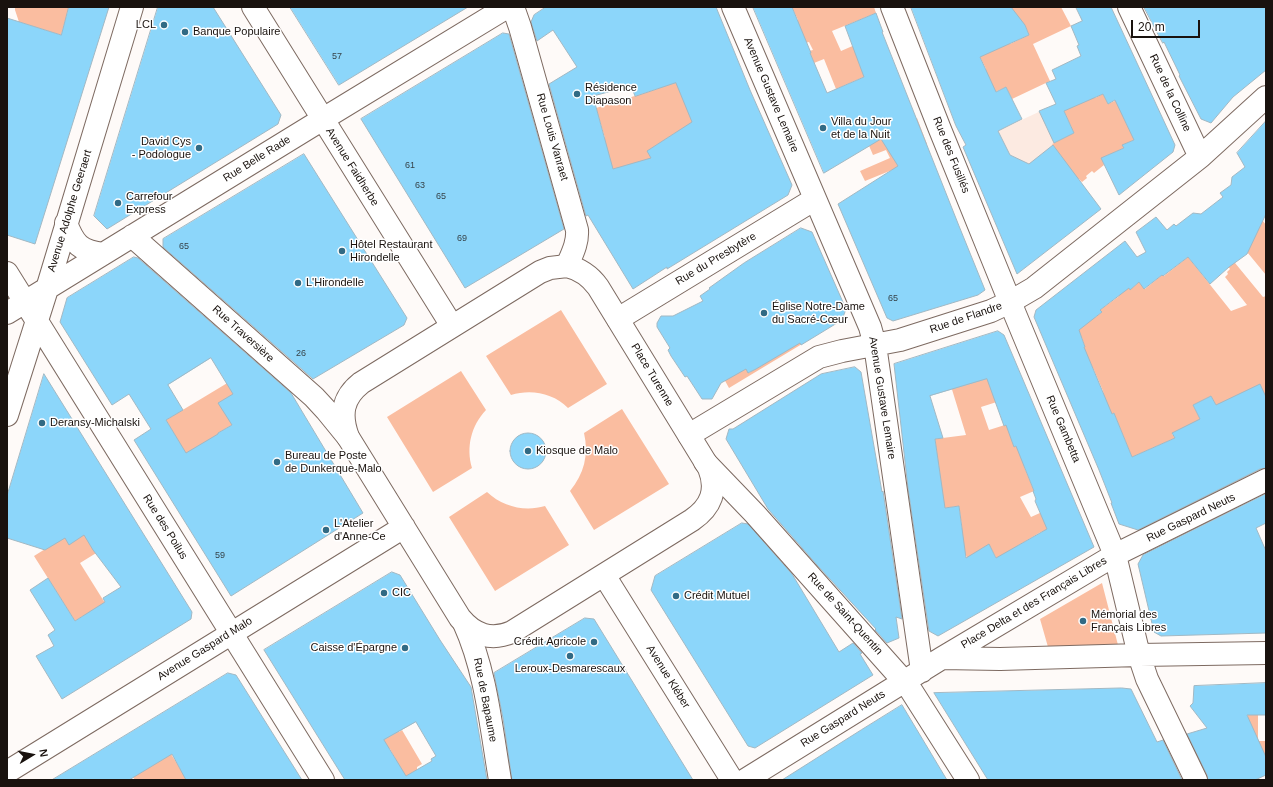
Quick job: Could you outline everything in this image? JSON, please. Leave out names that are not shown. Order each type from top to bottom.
[{"type":"street","name":"Avenue Adolphe Geeraert","points":[[7,415],[47,289],[132,7]]},
{"type":"street","name":"Avenue Faidherbe","points":[[253,7],[452,326]]},
{"type":"street","name":"Rue Belle Rade","points":[[16,308],[507,7]]},
{"type":"street","name":"Rue Louis Vanraet","points":[[513,7],[520,27],[577,230],[577,239],[574,250],[567,266]]},
{"type":"street","name":"Avenue Gustave Lemaire","points":[[733,7],[867,317],[875,345],[913,676]]},
{"type":"street","name":"Rue des Fusillés","points":[[892,7],[1010,302]]},
{"type":"street","name":"Rue de la Colline","points":[[1129,7],[1200,157]]},
{"type":"street","name":"Rue de Flandre","points":[[689,435],[819,357],[900,340],[991,311],[1034,288],[1200,157],[1266,97]]},
{"type":"street","name":"Rue du Presbytère","points":[[618,319],[815,199]]},
{"type":"street","points":[[66,223],[80,247],[89,252],[103,254]]},
{"type":"street","name":"Rue Traversière","points":[[132,236],[314,398],[348,437]]},
{"type":"street","name":"Place Turenne","points":[[567,266],[578,269],[592,278],[618,319],[711,473],[713,488],[708,504],[703,512],[692,520],[508,634],[492,636],[481,634],[472,630],[464,622],[348,437],[343,421],[347,399],[355,387],[361,382],[545,269],[567,266]]},
{"type":"street","name":"Rue des Poilus","points":[[7,273],[16,308],[36,321],[323,780]]},
{"type":"street","name":"Rue Gambetta","points":[[1010,302],[1115,555]]},
{"type":"street","name":"Rue de Saint-Quentin","points":[[705,462],[913,676],[917,698],[968,780]]},
{"type":"street","name":"Rue Gaspard Neuts","points":[[1115,555],[1266,480]]},
{"type":"street","name":"Avenue Gaspard Malo","points":[[7,772],[404,527]]},
{"type":"street","name":"Place Delta et des Français Libres","points":[[1115,555],[1138,655],[1000,660],[942,658],[1115,555]]},
{"type":"street","name":"Avenue Kléber","points":[[604,574],[732,780]]},
{"type":"street","name":"Rue de Bapaume","points":[[464,622],[471,639],[481,674],[500,780]]},
{"type":"street","points":[[1196,780],[1150,688],[1138,655],[1266,653]]},
{"type":"street","name":"Rue Gaspard Neuts","points":[[744,780],[942,658]]},
{"type":"shaded area","points":[[15,7],[69,7],[61,35],[19,22]]},
{"type":"shaded area","points":[[792,7],[874,7],[876,13],[832,31],[841,51],[864,41],[875,72],[836,89],[824,59],[814,63],[809,51],[813,50],[809,42],[805,43],[796,21],[798,20]]},
{"type":"shaded area","points":[[989,7],[1061,7],[1071,26],[1033,44],[1050,81],[1012,99],[1006,87],[984,97],[974,75],[986,69],[975,46]],"holes":[[[1025,25],[1029,35],[1010,44],[1005,33]]]},
{"type":"shaded area","points":[[684,78],[693,125],[675,133],[648,151],[651,157],[671,164],[618,172],[617,168],[577,179],[595,141],[605,138],[596,108],[657,89]]},
{"type":"shaded area","points":[[1090,88],[1095,98],[1103,94],[1108,104],[1128,95],[1123,116],[1131,133],[1136,139],[1123,145],[1124,148],[1102,158],[1104,165],[1094,173],[1092,171],[1082,182],[1079,179],[1059,195],[1063,159],[1052,144],[1074,133],[1060,102]]},
{"type":"shaded area","points":[[1060,102],[1074,133],[1052,144],[1063,159],[1031,184],[1014,157],[1010,155],[998,131]]},
{"type":"shaded area","points":[[917,118],[927,144],[909,151],[918,174],[892,170],[865,181],[860,171],[890,158],[886,150],[873,155],[861,127],[899,126]]},
{"type":"shaded area","points":[[1263,221],[1266,225],[1266,275],[1238,241]]},
{"type":"shaded area","points":[[1226,252],[1263,297],[1266,296],[1266,397],[1216,405],[1211,396],[1193,405],[1202,423],[1172,434],[1175,438],[1132,457],[1114,413],[1107,416],[1103,391],[1094,370],[1081,348],[1085,347],[1082,338],[1076,340],[1077,319],[1096,317],[1102,312],[1100,310],[1118,297],[1125,283],[1130,290],[1139,282],[1145,289],[1188,257],[1231,311],[1247,305],[1225,277],[1230,269],[1223,259]]},
{"type":"shaded area","points":[[561,310],[607,384],[568,408],[556,399],[541,394],[526,392],[511,395],[486,356]]},
{"type":"shaded area","points":[[776,337],[807,341],[729,388],[724,379],[746,367],[749,373],[759,366],[762,366],[761,365]]},
{"type":"shaded area","points":[[461,371],[486,410],[473,430],[471,437],[470,460],[472,468],[433,492],[387,417]]},
{"type":"shaded area","points":[[995,376],[1003,400],[981,407],[989,430],[1008,424],[1014,447],[1019,445],[1025,469],[1034,491],[1020,497],[1031,517],[1051,508],[1060,524],[1039,533],[1019,545],[1000,564],[989,545],[981,549],[976,573],[960,545],[962,527],[959,506],[944,508],[935,439],[966,435],[950,383]]},
{"type":"shaded area","points":[[229,382],[263,410],[218,433],[224,444],[184,455],[179,442],[166,420]]},
{"type":"shaded area","points":[[622,409],[669,484],[594,530],[570,491],[579,478],[584,464],[586,449],[584,433]]},
{"type":"shaded area","points":[[487,492],[507,505],[514,507],[537,508],[545,506],[569,545],[495,591],[449,517]]},
{"type":"shaded area","points":[[46,507],[106,547],[80,563],[110,611],[83,616],[75,621],[34,556],[50,546]]},
{"type":"shaded area","points":[[1102,583],[1118,645],[1048,647],[1040,619]]},
{"type":"shaded area","points":[[1248,715],[1258,715],[1258,741],[1266,741],[1266,757],[1248,739]]},
{"type":"shaded area","points":[[393,722],[399,732],[402,730],[422,764],[417,767],[417,770],[400,780],[395,758],[390,749],[374,747]]},
{"type":"shaded area","points":[[171,754],[183,773],[209,780],[135,780],[133,777]]},
{"type":"building","points":[[69,7],[109,7],[35,244],[7,235],[7,18],[61,35]]},
{"type":"building","points":[[158,7],[213,7],[281,115],[278,124],[107,229],[94,216]]},
{"type":"building","points":[[290,7],[468,7],[339,85]]},
{"type":"building","points":[[546,7],[716,7],[750,90],[792,185],[788,195],[633,289],[588,215],[586,216],[549,84],[577,67],[553,30],[537,41],[531,22],[534,15]],"holes":[[[676,83],[692,122],[647,151],[651,158],[613,169],[593,96],[631,86],[635,96]]]},
{"type":"building","points":[[753,7],[792,7],[827,93],[864,77],[845,26],[876,13],[882,32],[985,290],[978,295],[893,321],[887,318],[838,204],[898,166],[881,139],[824,173]]},
{"type":"building","points":[[911,7],[1011,7],[1025,25],[1029,35],[980,57],[996,92],[1006,87],[1022,119],[998,131],[1010,155],[1029,164],[1053,145],[1101,209],[1017,274],[963,147],[966,145],[956,126]]},
{"type":"building","points":[[1076,7],[1111,7],[1175,145],[1173,152],[1119,195],[1101,158],[1124,148],[1122,145],[1134,140],[1115,100],[1108,104],[1103,94],[1064,111],[1074,133],[1054,143],[1039,111],[1056,104],[1046,83],[1056,79],[1052,70],[1081,56],[1077,46],[1079,45],[1071,26],[1082,21]]},
{"type":"building","points":[[1144,7],[1266,7],[1266,70],[1233,97],[1211,123],[1201,119],[1179,76],[1180,75],[1164,42],[1163,43]]},
{"type":"building","points":[[503,33],[509,34],[564,229],[465,288],[361,119]]},
{"type":"building","points":[[1266,121],[1266,214],[1247,254],[1229,267],[1210,284],[1188,257],[1144,289],[1139,282],[1130,290],[1129,288],[1100,310],[1102,312],[1079,330],[1084,347],[1132,457],[1175,438],[1172,433],[1200,419],[1193,405],[1211,396],[1216,405],[1260,384],[1266,397],[1266,468],[1260,469],[1138,530],[1119,524],[1099,470],[1034,317],[1036,310],[1125,241],[1137,257],[1146,252],[1136,232],[1156,217],[1167,230],[1174,224],[1176,226],[1193,213],[1201,214],[1223,197],[1220,193],[1231,185],[1232,177],[1245,167],[1237,153]]},
{"type":"building","points":[[304,154],[407,318],[404,325],[313,379],[163,247],[163,239]]},
{"type":"building","name":"Église Notre-Dame du Sacré-Cœur","points":[[801,228],[812,232],[846,309],[842,320],[801,345],[800,343],[756,369],[748,373],[746,369],[721,383],[712,399],[702,399],[687,376],[685,377],[668,350],[670,348],[657,327],[657,323],[661,316],[673,316],[703,301],[700,296],[710,289],[709,288],[744,263]]},
{"type":"building","points":[[134,257],[138,258],[291,393],[363,513],[231,596],[134,440],[151,429],[129,394],[112,405],[60,322],[67,298]],"holes":[[[211,358],[233,394],[218,403],[232,425],[186,453],[166,420],[183,410],[168,385]]]},
{"type":"building","points":[[998,331],[1004,335],[1094,547],[938,636],[929,631],[908,488],[894,364]],"holes":[[[987,379],[1004,426],[1006,425],[1014,447],[1016,446],[1034,491],[1035,501],[1047,529],[996,558],[989,544],[966,558],[959,506],[945,508],[935,439],[943,438],[930,396]]]},
{"type":"building","points":[[855,367],[861,372],[882,492],[883,491],[902,619],[896,617],[899,638],[887,643],[768,509],[726,439],[729,429],[733,429],[821,374]]},
{"type":"building","points":[[44,374],[192,612],[191,619],[62,699],[36,656],[54,646],[48,635],[55,630],[30,590],[48,578],[75,621],[105,602],[103,598],[121,587],[93,550],[84,535],[69,545],[65,538],[45,550],[7,538],[7,496]]},
{"type":"building","name":"Kiosque de Malo","points":[[528,433],[538,436],[543,441],[546,451],[543,461],[538,466],[528,469],[518,466],[513,461],[510,451],[513,441],[518,436]]},
{"type":"building","points":[[1266,494],[1266,523],[1256,528],[1266,551],[1266,633],[1161,636],[1154,632],[1138,564],[1143,555]]},
{"type":"building","points":[[742,523],[748,524],[792,574],[839,652],[853,643],[862,653],[860,654],[873,675],[755,748],[748,746],[651,590],[655,576]]},
{"type":"building","points":[[392,572],[400,575],[471,687],[487,780],[345,780],[264,650]],"holes":[[[416,722],[436,756],[431,759],[432,761],[406,776],[384,740]]]},
{"type":"building","points":[[585,618],[594,619],[693,780],[512,780],[503,718],[494,673]]},
{"type":"building","points":[[228,673],[236,675],[302,780],[186,780],[172,754],[129,780],[52,780]]},
{"type":"building","points":[[1266,683],[1266,715],[1247,715],[1266,757],[1266,775],[1255,780],[1208,780],[1187,734],[1207,728],[1190,706],[1193,703],[1194,686]]},
{"type":"building","points":[[1131,689],[1157,742],[1163,740],[1182,780],[988,780],[934,693]]},
{"type":"building","points":[[902,705],[947,780],[782,780],[861,730]]},
{"type":"place","name":"LCL","points":[[164,25]]},
{"type":"place","name":"Banque Populaire","points":[[185,32]]},
{"type":"place","name":"Résidence Diapason","points":[[577,94]]},
{"type":"place","name":"Villa du Jour et de la Nuit","points":[[823,128]]},
{"type":"place","name":"David Cys - Podologue","points":[[199,148]]},
{"type":"place","name":"Carrefour Express","points":[[118,203]]},
{"type":"place","name":"Hôtel Restaurant Hirondelle","points":[[342,251]]},
{"type":"place","name":"L'Hirondelle","points":[[298,283]]},
{"type":"place","name":"Église Notre-Dame du Sacré-Cœur","points":[[764,313]]},
{"type":"place","name":"Deransy-Michalski","points":[[42,423]]},
{"type":"place","name":"Kiosque de Malo","points":[[528,451]]},
{"type":"place","name":"Bureau de Poste de Dunkerque-Malo","points":[[277,462]]},
{"type":"place","name":"L'Atelier d'Anne-Ce","points":[[326,530]]},
{"type":"place","name":"CIC","points":[[384,593]]},
{"type":"place","name":"Crédit Mutuel","points":[[676,596]]},
{"type":"place","name":"Mémorial des Français Libres","points":[[1083,621]]},
{"type":"place","name":"Crédit Agricole","points":[[594,642]]},
{"type":"place","name":"Caisse d'Épargne","points":[[405,648]]},
{"type":"place","name":"Leroux-Desmarescaux","points":[[570,656]]}]
